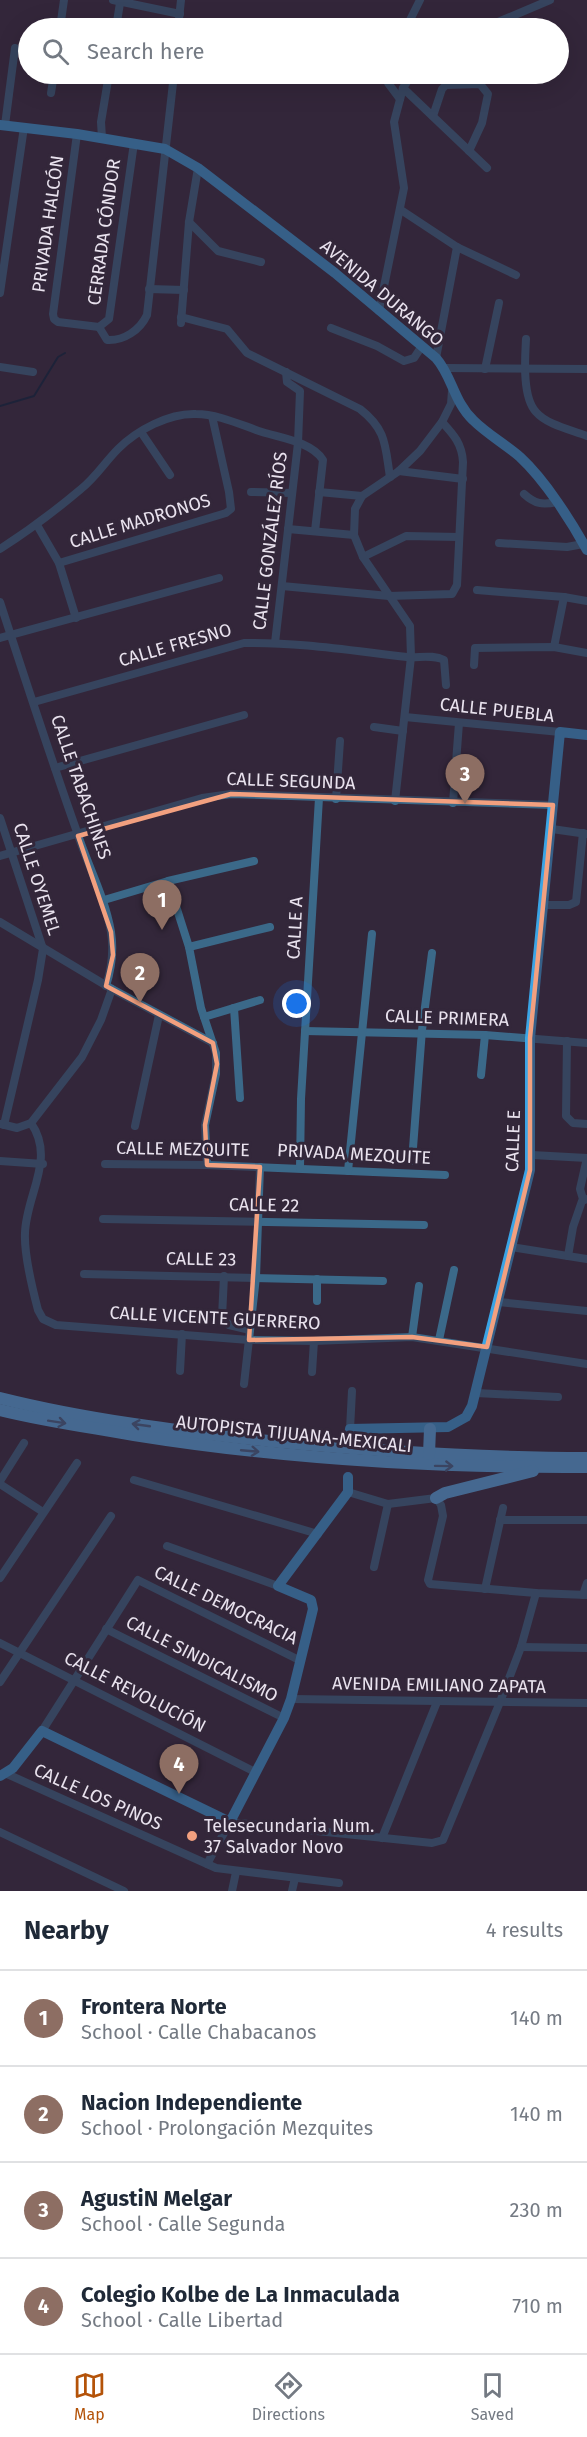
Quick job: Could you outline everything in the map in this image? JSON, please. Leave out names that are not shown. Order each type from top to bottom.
[{"type":"highway","name":"AUTOPISTA TIJUANA-MEXICALI","points":[[2,1401],[131,1424],[198,1433],[429,1454],[587,1458]]},
{"type":"highway","name":"AUTOPISTA TIJUANA-MEXICALI","points":[[2,1401],[35,1419],[236,1450],[406,1465],[587,1467]]},
{"type":"highway","points":[[429,1454],[430,1429]]},
{"type":"highway","points":[[439,1502],[445,1493],[543,1468]]},
{"type":"main road","name":"AVENIDA DURANGO","points":[[2,125],[77,134],[165,149],[198,168],[335,273],[436,358],[445,368],[452,391],[472,420],[521,458],[557,502],[585,547]]},
{"type":"main road","name":"CALLE PUEBLA","points":[[560,732],[587,735]]},
{"type":"main road","name":"CALLE E","points":[[350,1433],[448,1427],[466,1417],[476,1393],[532,1155],[530,1038],[560,732]]},
{"type":"main road","points":[[3,1775],[42,1731],[230,1822],[284,1718],[291,1699],[313,1604],[311,1600],[278,1586],[348,1492],[348,1478]]},
{"type":"street","points":[[61,18],[64,0]]},
{"type":"street","points":[[179,18],[181,0]]},
{"type":"street","points":[[411,18],[420,0]]},
{"type":"street","points":[[508,18],[550,0]]},
{"type":"street","points":[[116,18],[117,1],[180,14]]},
{"type":"street","points":[[2,125],[15,48]]},
{"type":"street","points":[[51,93],[52,84]]},
{"type":"street","points":[[102,138],[101,122],[107,84]]},
{"type":"street","points":[[102,326],[107,340],[114,340],[133,333],[144,323],[147,315],[173,84]]},
{"type":"street","points":[[389,84],[400,99]]},
{"type":"street","points":[[380,311],[404,188],[394,122],[406,84]]},
{"type":"street","points":[[433,116],[442,89],[446,85],[480,84],[486,89],[488,94],[482,123],[469,151]]},
{"type":"street","points":[[404,88],[487,168]]},
{"type":"street","points":[[0,293],[24,127]]},
{"type":"street","name":"PRIVADA HALCÓN","points":[[77,134],[53,314],[54,319],[58,322],[102,326]]},
{"type":"street","name":"CERRADA CÓNDOR","points":[[102,326],[109,320],[134,143]]},
{"type":"street","points":[[198,168],[189,222],[181,320],[227,329],[247,353],[360,409],[375,420],[382,432],[390,477]]},
{"type":"street","points":[[401,210],[457,247],[516,275]]},
{"type":"street","points":[[189,222],[218,251],[261,262]]},
{"type":"street","points":[[436,358],[457,247]]},
{"type":"street","points":[[149,289],[184,290]]},
{"type":"street","points":[[485,369],[499,303]]},
{"type":"street","points":[[331,328],[377,346],[404,361],[414,358],[422,346]]},
{"type":"street","points":[[526,339],[524,370],[535,412],[545,419],[587,436]]},
{"type":"street","points":[[0,367],[33,372]]},
{"type":"street","points":[[445,368],[587,369]]},
{"type":"street","name":"CALLE GONZÁLEZ RÍOS","points":[[275,643],[298,443],[300,391],[287,382],[286,372]]},
{"type":"street","points":[[395,801],[411,657],[410,626],[363,557],[354,535],[355,509],[362,496],[399,471],[420,451],[442,422],[451,404],[452,391]]},
{"type":"street","points":[[0,549],[37,525],[81,489],[100,472],[118,448],[160,421],[177,415],[212,416],[298,443],[318,453],[322,460],[315,531]]},
{"type":"street","name":"CALLE MADRONOS","points":[[59,563],[226,513],[231,509],[212,416]]},
{"type":"street","points":[[282,586],[389,596],[452,594],[457,585],[463,450],[457,439],[442,422]]},
{"type":"street","points":[[141,432],[170,475]]},
{"type":"street","points":[[399,471],[463,479]]},
{"type":"street","points":[[251,492],[292,493]]},
{"type":"street","points":[[319,492],[362,496]]},
{"type":"street","points":[[524,494],[534,503],[544,505],[557,502]]},
{"type":"street","points":[[37,525],[59,563],[76,618]]},
{"type":"street","points":[[288,529],[354,535]]},
{"type":"street","points":[[363,557],[406,536],[459,537]]},
{"type":"street","points":[[499,543],[585,547]]},
{"type":"street","points":[[0,638],[219,578]]},
{"type":"street","points":[[477,590],[564,597],[587,602]]},
{"type":"street","points":[[554,647],[564,597]]},
{"type":"street","name":"CALLE TABACHINES","points":[[0,602],[78,836],[104,900],[113,955],[109,987],[101,1020],[82,1057],[31,1123]]},
{"type":"street","name":"CALLE FRESNO","points":[[34,702],[244,643],[275,643],[411,657],[437,657],[444,660],[447,686]]},
{"type":"street","points":[[474,665],[475,648],[554,647],[587,653]]},
{"type":"street","points":[[55,768],[244,715]]},
{"type":"street","name":"CALLE PUEBLA","points":[[405,717],[560,732]]},
{"type":"street","points":[[453,803],[459,723]]},
{"type":"street","points":[[374,727],[403,731]]},
{"type":"street","points":[[336,799],[340,741]]},
{"type":"street","name":"CALLE SEGUNDA","points":[[0,856],[231,794],[553,806]]},
{"type":"street","name":"CALLE A","points":[[300,1168],[305,1031],[320,798]]},
{"type":"street","name":"CALLE OYEMEL","points":[[0,818],[43,949],[38,981],[2,1125]]},
{"type":"street","points":[[543,905],[569,905],[576,902],[585,834],[552,828]]},
{"type":"street","points":[[104,900],[168,881],[254,861]]},
{"type":"street","points":[[168,881],[189,947],[217,1064],[205,1125],[207,1165]]},
{"type":"street","points":[[0,922],[109,987],[213,1042]]},
{"type":"street","points":[[189,947],[270,927]]},
{"type":"street","points":[[348,1171],[372,934]]},
{"type":"street","points":[[412,1161],[422,1033],[432,953]]},
{"type":"street","points":[[204,1017],[260,1000]]},
{"type":"street","points":[[234,1008],[240,1098]]},
{"type":"street","points":[[135,1126],[159,1015]]},
{"type":"street","name":"CALLE PRIMERA","points":[[305,1031],[485,1035],[587,1043]]},
{"type":"street","points":[[481,1075],[485,1035]]},
{"type":"street","points":[[567,1041],[566,1116],[569,1121],[587,1124]]},
{"type":"street","points":[[2,1125],[17,1128],[31,1123]]},
{"type":"street","name":"CALLE VICENTE GUERRERO","points":[[31,1123],[38,1132],[43,1164],[25,1234],[36,1300],[43,1319],[56,1324],[315,1341],[412,1337],[587,1364]]},
{"type":"street","points":[[532,1155],[587,1158],[580,1189],[585,1199],[573,1227],[568,1256]]},
{"type":"street","points":[[0,1161],[43,1164]]},
{"type":"street","name":"CALLE MEZQUITE","points":[[105,1164],[260,1167]]},
{"type":"street","points":[[244,1384],[256,1277],[260,1167]]},
{"type":"street","name":"PRIVADA MEZQUITE","points":[[260,1167],[445,1175]]},
{"type":"street","name":"CALLE 22","points":[[104,1219],[424,1226]]},
{"type":"street","points":[[511,1247],[587,1258]]},
{"type":"street","points":[[440,1340],[454,1270]]},
{"type":"street","name":"CALLE 23","points":[[84,1274],[383,1281]]},
{"type":"street","points":[[224,1276],[222,1317],[229,1325],[249,1335]]},
{"type":"street","points":[[317,1279],[317,1301]]},
{"type":"street","points":[[412,1337],[419,1286]]},
{"type":"street","points":[[498,1302],[587,1311]]},
{"type":"street","points":[[180,1371],[182,1334]]},
{"type":"street","points":[[312,1372],[315,1341]]},
{"type":"street","points":[[350,1433],[352,1392]]},
{"type":"street","points":[[476,1393],[558,1397]]},
{"type":"street","points":[[24,1443],[0,1482],[44,1512]]},
{"type":"street","points":[[0,1578],[77,1463]]},
{"type":"street","points":[[134,1480],[318,1534]]},
{"type":"street","points":[[348,1492],[388,1504],[439,1502],[443,1516],[428,1582],[485,1589],[585,1595],[587,1582]]},
{"type":"street","points":[[374,1566],[388,1504]]},
{"type":"street","points":[[485,1589],[503,1508]]},
{"type":"street","points":[[0,1682],[111,1516]]},
{"type":"street","points":[[500,1520],[587,1520]]},
{"type":"street","points":[[167,1546],[278,1586]]},
{"type":"street","name":"CALLE DEMOCRACIA","points":[[106,1629],[138,1580],[299,1660]]},
{"type":"street","points":[[207,1864],[230,1822],[432,1844],[439,1842],[445,1835],[500,1702],[521,1647],[536,1593]]},
{"type":"street","points":[[42,1731],[106,1629]]},
{"type":"street","name":"CALLE SINDICALISMO","points":[[106,1629],[284,1718]]},
{"type":"street","name":"CALLE REVOLUCIÓN","points":[[0,1643],[255,1772]]},
{"type":"street","points":[[521,1647],[587,1648]]},
{"type":"street","name":"AVENIDA EMILIANO ZAPATA","points":[[291,1699],[587,1703]]},
{"type":"street","points":[[382,1838],[437,1702]]},
{"type":"street","name":"CALLE LOS PINOS","points":[[3,1775],[207,1864],[236,1872],[339,1883]]},
{"type":"street","points":[[0,1832],[124,1891]]},
{"type":"street","points":[[232,1891],[236,1872]]},
{"type":"street","points":[[292,1891],[295,1878]]},
{"type":"highlighted area","points":[[231,794],[553,805],[530,1038],[530,1170],[487,1347],[412,1337],[249,1340],[260,1167],[207,1165],[205,1125],[217,1064],[213,1043],[106,986],[113,955],[111,932],[78,836]]},
{"type":"waterway","points":[[0,406],[34,396],[58,357],[65,353]]},
{"type":"place","name":"AgustiN Melgar","points":[[465,804]]},
{"type":"place","name":"Frontera Norte","points":[[162,930]]},
{"type":"place","name":"Nacion Independiente","points":[[140,1003]]},
{"type":"place","name":"Colegio Kolbe de La Inmaculada","points":[[179,1794]]},
{"type":"place","name":"Telesecundaria Num. 37 Salvador Novo","points":[[192,1836]]}]
